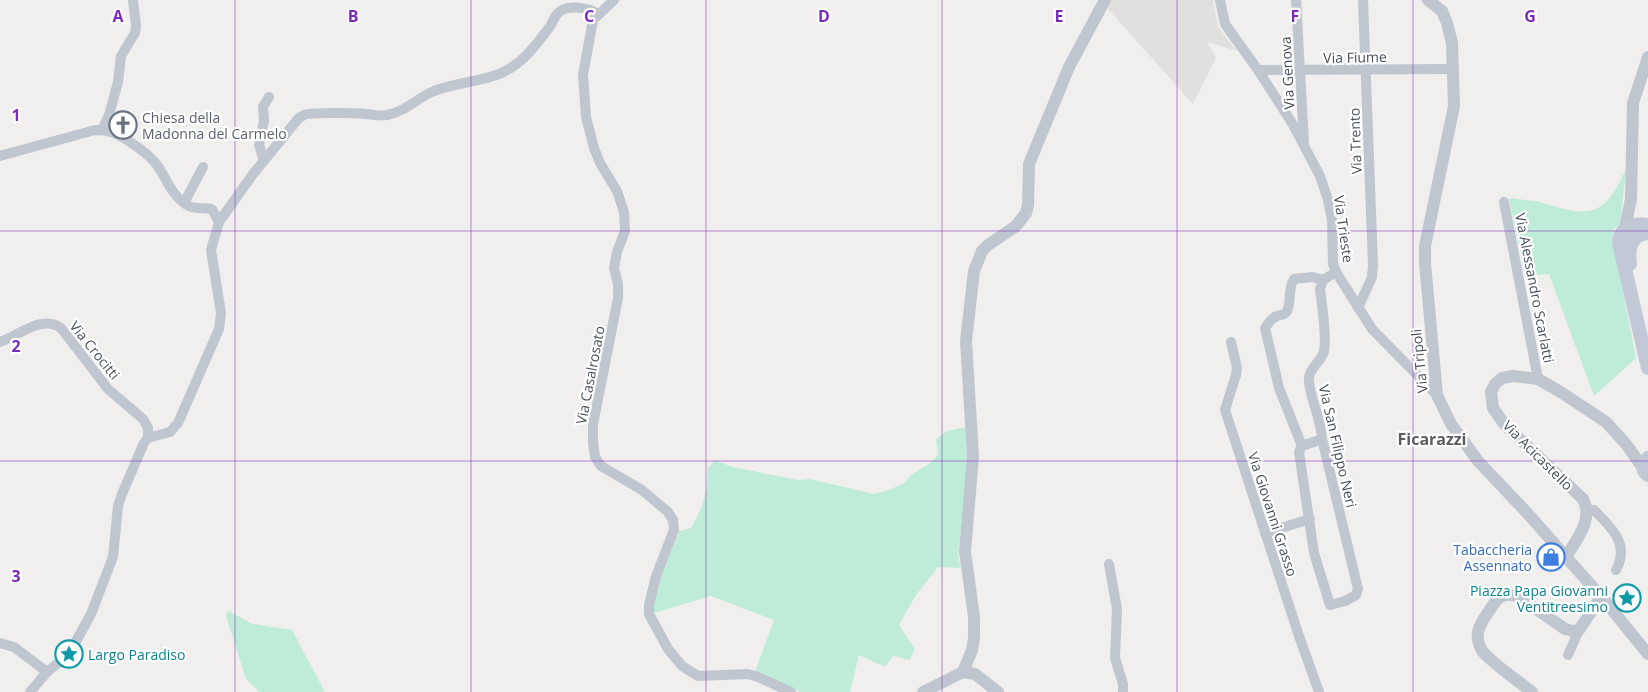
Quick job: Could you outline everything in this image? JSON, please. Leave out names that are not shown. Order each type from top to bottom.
[{"type":"main road","points":[[1636,226],[1620,232],[1619,243],[1648,368]]},
{"type":"main road","points":[[1635,307],[1629,247],[1636,237],[1648,233]]},
{"type":"street","points":[[102,130],[109,115],[118,82],[121,56],[135,33],[133,0]]},
{"type":"street","points":[[592,14],[597,0]]},
{"type":"street","points":[[963,672],[972,650],[974,638],[974,617],[965,552],[973,456],[966,341],[974,270],[982,251],[1016,226],[1026,213],[1028,205],[1029,164],[1068,67],[1105,0]]},
{"type":"street","name":"Via Trieste","points":[[1220,0],[1225,24],[1258,70],[1292,123],[1320,176],[1332,220],[1333,264],[1336,272],[1372,329],[1437,395]]},
{"type":"street","name":"Via Genova","points":[[1296,0],[1304,145]]},
{"type":"street","name":"Via Trento","points":[[1358,308],[1372,277],[1374,265],[1363,0]]},
{"type":"street","name":"Via Tripoli","points":[[1428,0],[1442,11],[1452,43],[1454,106],[1425,246],[1437,395],[1451,424],[1478,461],[1602,597],[1648,654]]},
{"type":"street","points":[[30,692],[47,672],[69,654],[90,614],[113,557],[118,506],[148,438],[170,432],[178,423],[219,329],[221,313],[211,250],[219,222],[231,203],[264,161],[304,115],[358,113],[377,116],[403,110],[424,95],[446,86],[481,80],[501,73],[526,56],[556,15],[562,10],[570,8],[592,14],[613,1]]},
{"type":"street","name":"Via Casalrosato","points":[[592,14],[583,75],[586,117],[600,163],[617,191],[624,212],[625,231],[617,252],[614,268],[618,284],[618,298],[593,424],[595,457],[601,466],[642,490],[668,512],[673,520],[674,530],[656,576],[649,605],[649,614],[668,649],[682,666],[698,676],[738,674],[753,676],[791,692]]},
{"type":"street","points":[[1633,289],[1624,248],[1625,241],[1636,226],[1631,199],[1633,103],[1648,57]]},
{"type":"street","name":"Via Fiume","points":[[1258,70],[1453,69]]},
{"type":"street","points":[[264,161],[259,145],[264,121],[263,107],[269,97]]},
{"type":"street","points":[[0,156],[95,130],[112,132],[152,159],[172,192],[194,208],[212,209],[219,222]]},
{"type":"street","points":[[184,202],[203,167]]},
{"type":"street","name":"Via Alessandro Scarlatti","points":[[1504,202],[1538,379]]},
{"type":"street","points":[[1302,446],[1279,388],[1265,328],[1276,316],[1284,315],[1287,311],[1290,286],[1294,279],[1314,277],[1323,280],[1336,272]]},
{"type":"street","name":"Via San Filippo Neri","points":[[1310,519],[1314,553],[1330,605],[1345,601],[1356,595],[1358,589],[1322,439],[1322,429],[1309,381],[1310,372],[1320,360],[1325,345],[1320,289],[1323,280]]},
{"type":"street","name":"Via Crocitti","points":[[0,342],[29,327],[49,324],[61,328],[108,389],[142,419],[148,428],[148,438]]},
{"type":"street","name":"Via Giovanni Grasso","points":[[1230,342],[1237,368],[1225,410],[1318,692]]},
{"type":"street","name":"Via Acicastello","points":[[1587,511],[1583,499],[1505,425],[1493,408],[1492,392],[1495,384],[1502,378],[1513,376],[1538,379],[1606,422],[1647,470]]},
{"type":"street","points":[[1265,533],[1310,519],[1299,452],[1302,446],[1322,439]]},
{"type":"street","points":[[1566,557],[1583,528],[1587,511],[1594,510],[1616,535],[1622,550],[1621,560],[1616,570]]},
{"type":"street","points":[[1109,564],[1117,609],[1115,658],[1123,684],[1123,692]]},
{"type":"street","points":[[1532,692],[1483,652],[1478,643],[1478,632],[1483,620],[1497,598],[1505,594],[1519,596],[1565,629],[1579,630]]},
{"type":"street","points":[[1568,656],[1579,630],[1602,597]]},
{"type":"street","points":[[0,643],[14,647],[47,672]]},
{"type":"street","points":[[923,692],[963,672],[975,674],[998,692]]},
{"type":"shaded area","points":[[1109,0],[1213,0],[1218,27],[1237,51],[1207,42],[1216,58],[1193,104],[1108,9]]},
{"type":"green space","points":[[1626,170],[1620,223],[1614,229],[1612,237],[1636,358],[1594,396],[1549,274],[1525,276],[1509,198],[1536,201],[1575,211],[1591,210],[1598,208],[1607,201],[1615,191]]},
{"type":"green space","points":[[966,427],[967,471],[958,556],[961,568],[938,567],[916,595],[899,625],[915,649],[910,660],[893,656],[885,667],[859,655],[850,692],[801,692],[755,672],[774,620],[711,596],[654,613],[655,592],[658,581],[679,531],[691,528],[698,515],[706,492],[707,469],[715,460],[732,467],[798,480],[810,479],[874,494],[904,483],[911,475],[929,464],[938,455],[936,439],[947,431]]},
{"type":"green space","points":[[228,610],[252,624],[292,630],[325,692],[259,692],[246,679],[226,616]]},
{"type":"place","name":"Chiesa della Madonna del Carmelo","points":[[123,125]]},
{"type":"place","name":"Tabaccheria Assennato","points":[[1551,557]]},
{"type":"place","name":"Piazza Papa Giovanni Ventitreesimo","points":[[1627,598]]},
{"type":"place","name":"Largo Paradiso","points":[[69,654]]},
{"type":"district","name":"Ficarazzi","points":[[1432,439]]}]
